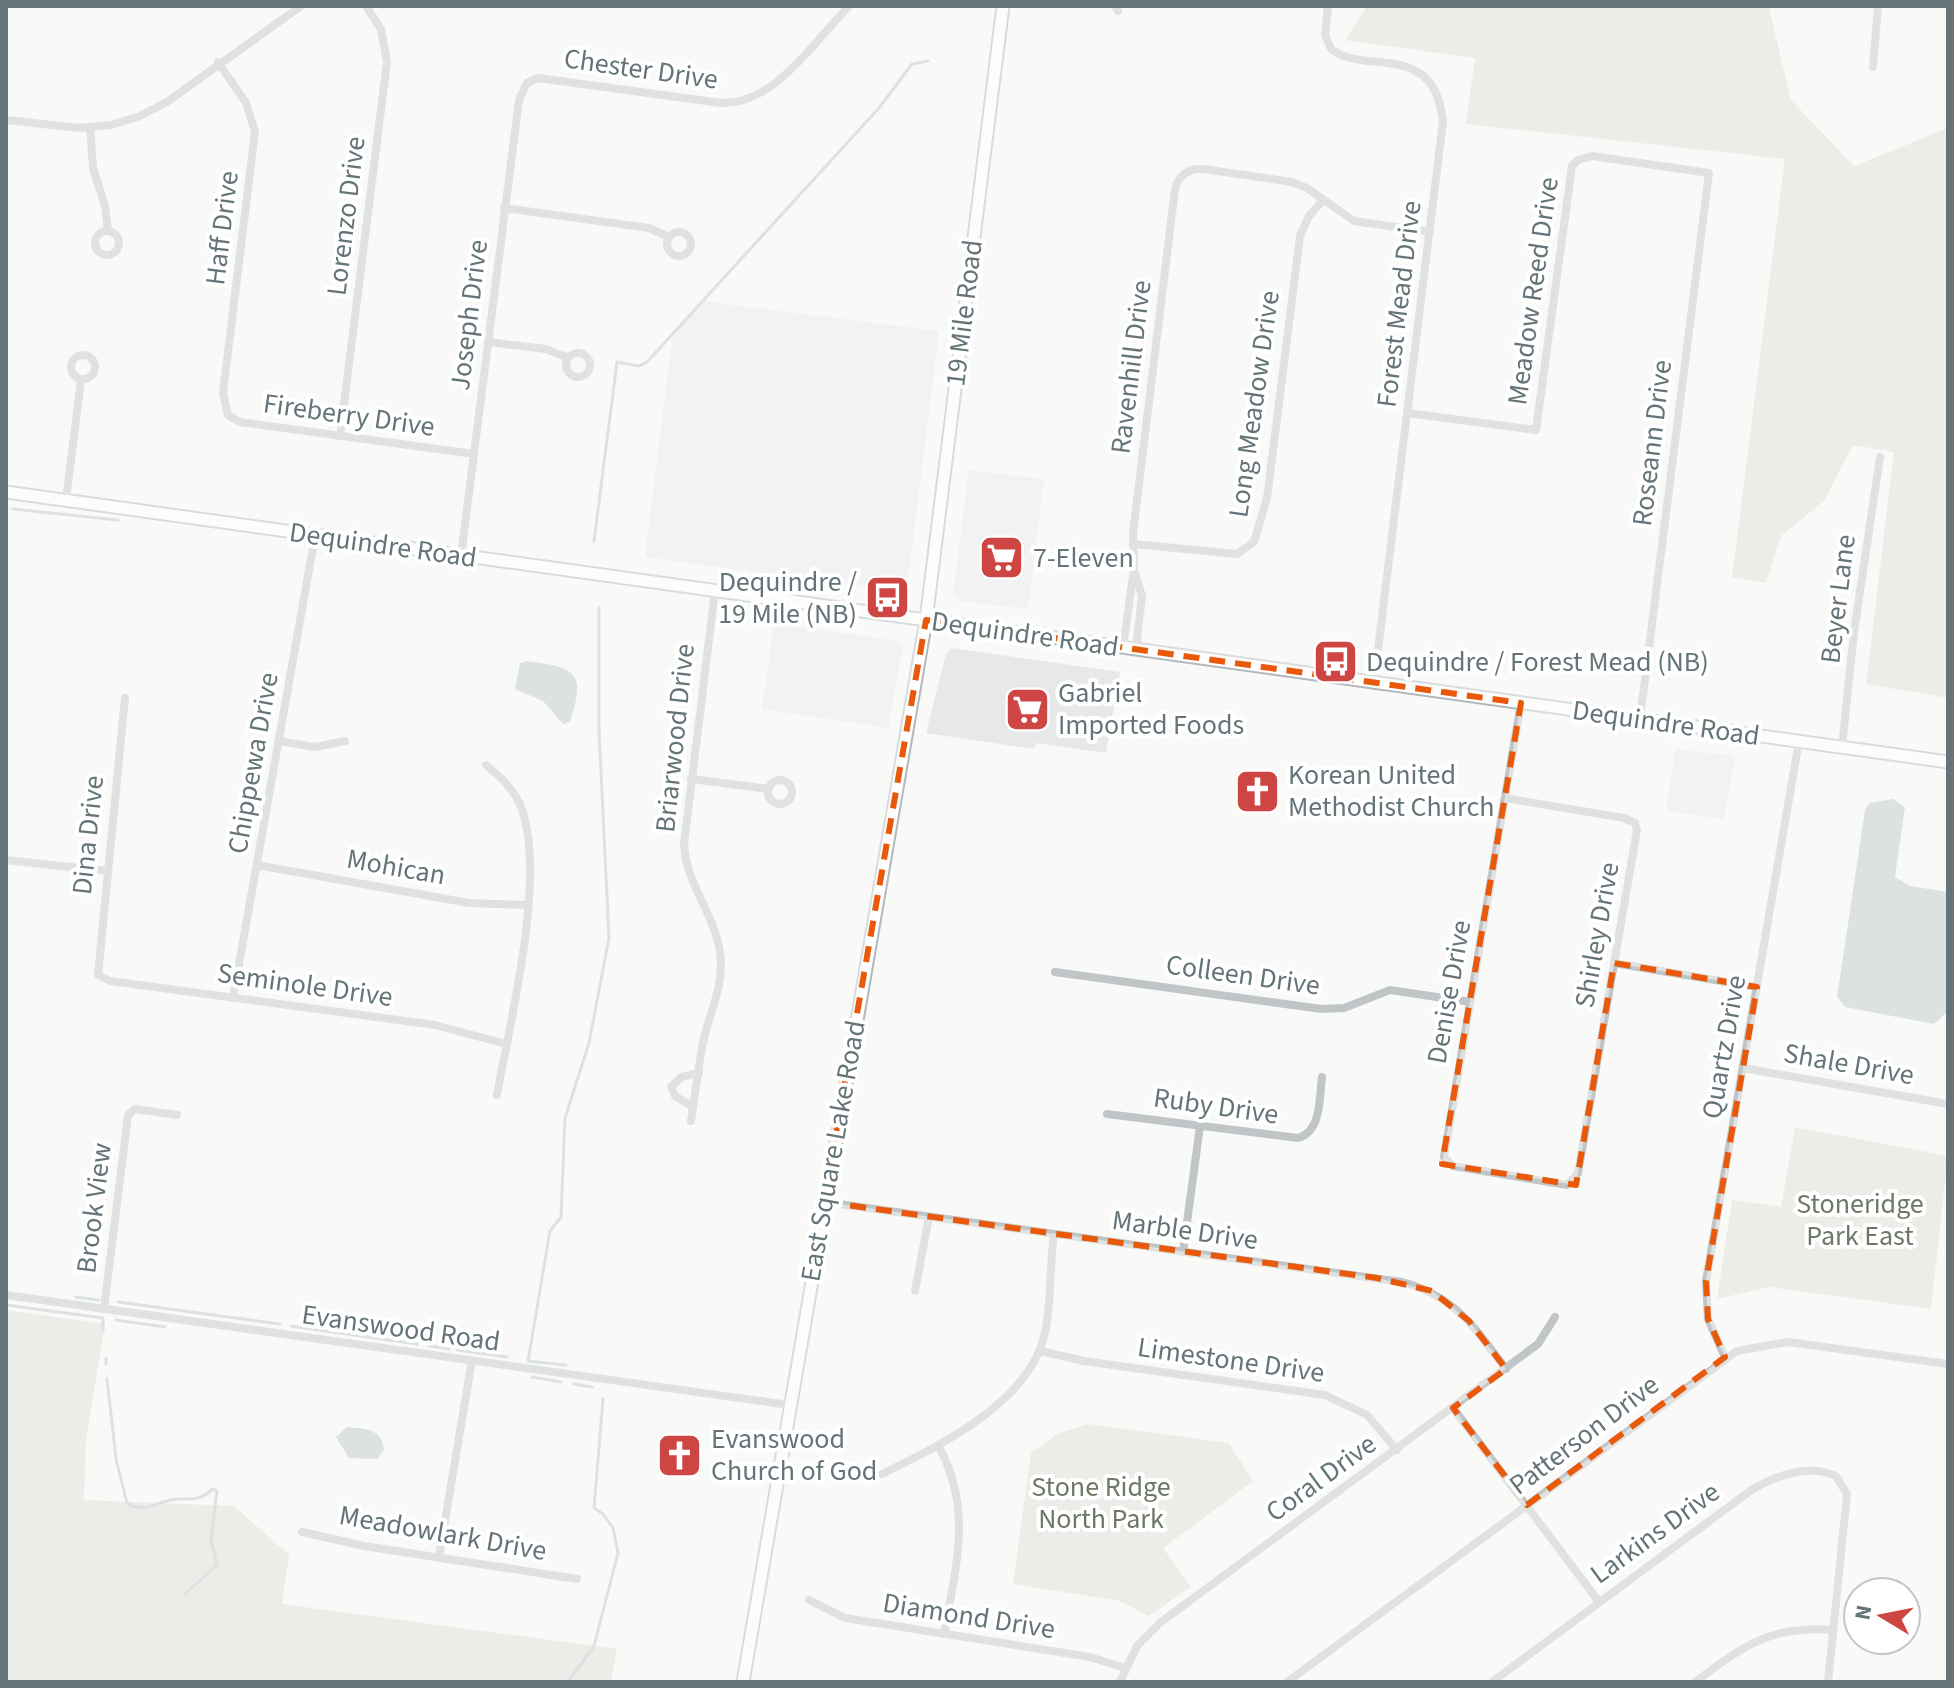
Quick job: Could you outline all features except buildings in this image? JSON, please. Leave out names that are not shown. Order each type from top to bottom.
[{"type":"main road","name":"19 Mile Road","points":[[926,620],[1003,6]]},
{"type":"main road","name":"Dequindre Road","points":[[6,492],[1948,762]]},
{"type":"main road","name":"East Square Lake Road","points":[[743,1682],[926,620]]},
{"type":"street","points":[[6,120],[90,127],[127,121],[154,109],[301,6]]},
{"type":"street","name":"Lorenzo Drive","points":[[340,436],[387,62],[381,29],[366,6]]},
{"type":"street","name":"Chester Drive","points":[[527,83],[544,78],[721,103],[749,100],[772,86],[849,6]]},
{"type":"street","name":"Forest Mead Drive","points":[[1328,6],[1325,35],[1331,49],[1344,56],[1405,66],[1428,84],[1439,100],[1443,134],[1374,682]]},
{"type":"street","points":[[1873,67],[1878,6]]},
{"type":"street","name":"Haff Drive","points":[[218,62],[246,103],[255,132],[223,409]]},
{"type":"street","name":"Joseph Drive","points":[[461,556],[519,100],[527,83]]},
{"type":"street","points":[[90,127],[93,168],[105,206],[108,231]]},
{"type":"street","name":"Meadow Reed Drive","points":[[1408,413],[1536,430],[1569,174],[1578,160],[1592,156],[1709,173]]},
{"type":"street","name":"Ravenhill Drive","points":[[1129,648],[1142,596],[1134,569],[1133,544],[1175,189],[1185,173],[1203,169],[1292,182],[1323,200]]},
{"type":"street","name":"Roseann Drive","points":[[1640,719],[1709,173]]},
{"type":"street","points":[[1323,200],[1354,221],[1430,232]]},
{"type":"street","name":"Long Meadow Drive","points":[[1133,544],[1237,554],[1254,542],[1267,498],[1300,236],[1309,216],[1323,200]]},
{"type":"street","points":[[504,208],[649,228],[669,237]]},
{"type":"street","points":[[488,342],[546,349],[568,358]]},
{"type":"street","points":[[66,500],[81,380]]},
{"type":"street","name":"Fireberry Drive","points":[[223,409],[240,422],[474,454]]},
{"type":"street","name":"Beyer Lane","points":[[1842,747],[1854,632],[1880,457]]},
{"type":"street","name":"Chippewa Drive","points":[[233,998],[315,536]]},
{"type":"street","name":"Briarwood Drive","points":[[691,1121],[721,967],[718,940],[691,883],[685,858],[691,779],[715,591]]},
{"type":"street","name":"Dina Drive","points":[[98,975],[125,698]]},
{"type":"street","name":"Denise Drive","points":[[1521,703],[1444,1147],[1446,1161],[1453,1166],[1560,1185],[1571,1183]]},
{"type":"street","points":[[279,741],[315,747],[345,741]]},
{"type":"street","name":"Quartz Drive","points":[[1725,1357],[1711,1330],[1706,1291],[1799,741]]},
{"type":"street","points":[[486,765],[509,786],[523,812],[528,841],[528,905],[497,1095]]},
{"type":"street","points":[[691,779],[769,789]]},
{"type":"street","name":"Shirley Drive","points":[[1505,798],[1635,823],[1637,834],[1578,1173],[1571,1183]]},
{"type":"street","points":[[6,860],[107,871]]},
{"type":"street","name":"Mohican","points":[[257,865],[469,903],[528,905]]},
{"type":"street","points":[[1614,963],[1757,987]]},
{"type":"street","name":"Colleen Drive","points":[[1055,972],[1321,1009],[1344,1008],[1390,990],[1470,1002]]},
{"type":"street","name":"Seminole Drive","points":[[98,975],[110,981],[435,1025],[506,1044]]},
{"type":"street","name":"Shale Drive","points":[[1743,1068],[1948,1104]]},
{"type":"street","points":[[693,1107],[675,1096],[671,1087],[676,1079],[699,1073]]},
{"type":"street","name":"Ruby Drive","points":[[1107,1114],[1290,1138],[1305,1136],[1315,1124],[1322,1077]]},
{"type":"street","name":"Brook View","points":[[104,1309],[129,1112],[135,1109],[177,1115]]},
{"type":"street","points":[[1183,1252],[1200,1126]]},
{"type":"street","name":"Marble Drive","points":[[824,1202],[1377,1278],[1432,1291],[1469,1321],[1506,1369]]},
{"type":"street","points":[[915,1291],[929,1217]]},
{"type":"street","points":[[882,1474],[939,1447],[1017,1386],[1040,1351],[1047,1321],[1054,1234]]},
{"type":"street","name":"Evanswood Road","points":[[6,1295],[789,1405]]},
{"type":"street","name":"Coral Drive","points":[[1120,1682],[1137,1646],[1161,1622],[1506,1369],[1538,1344],[1555,1317]]},
{"type":"street","name":"Patterson Drive","points":[[1287,1682],[1725,1357],[1755,1345],[1788,1342],[1948,1364]]},
{"type":"street","name":"Limestone Drive","points":[[1040,1351],[1084,1361],[1325,1395],[1367,1415],[1397,1450]]},
{"type":"street","points":[[439,1557],[472,1360]]},
{"type":"street","points":[[1453,1408],[1599,1602]]},
{"type":"street","points":[[939,1447],[954,1477],[961,1517],[944,1634]]},
{"type":"street","name":"Larkins Drive","points":[[1492,1682],[1750,1491],[1778,1477],[1827,1472],[1843,1482],[1847,1499],[1833,1630]]},
{"type":"street","name":"Meadowlark Drive","points":[[302,1532],[577,1579]]},
{"type":"street","name":"Diamond Drive","points":[[809,1600],[845,1618],[1090,1657],[1125,1668]]},
{"type":"street","points":[[1695,1682],[1742,1647],[1764,1636],[1798,1629],[1833,1630],[1828,1682]]},
{"type":"highlighted area","points":[[926,620],[1521,703],[1442,1164],[1576,1185],[1614,963],[1757,987],[1706,1281],[1708,1319],[1725,1357],[1527,1505],[1453,1408],[1506,1369],[1469,1321],[1432,1291],[1377,1278],[824,1202]]},
{"type":"shaded area","points":[[701,301],[939,331],[906,593],[645,557],[673,333]]},
{"type":"shaded area","points":[[969,470],[1044,479],[1028,609],[959,601],[953,593]]},
{"type":"shaded area","points":[[774,623],[897,641],[903,647],[888,728],[762,709]]},
{"type":"shaded area","points":[[951,648],[1120,672],[1106,753],[1036,743],[1034,749],[926,733],[946,654]]},
{"type":"shaded area","points":[[526,661],[555,666],[572,674],[577,691],[570,722],[563,724],[543,701],[515,689],[520,663]]},
{"type":"shaded area","points":[[1675,749],[1735,756],[1724,819],[1666,811]]},
{"type":"shaded area","points":[[1893,799],[1905,807],[1895,877],[1910,886],[1948,892],[1948,1011],[1934,1024],[1845,1007],[1837,997],[1865,810],[1869,803]]},
{"type":"shaded area","points":[[347,1427],[372,1431],[380,1437],[384,1450],[377,1459],[349,1458],[336,1437]]},
{"type":"green space","points":[[1367,6],[1765,6],[1769,8],[1791,100],[1854,166],[1948,128],[1948,698],[1866,684],[1894,452],[1853,445],[1824,501],[1781,536],[1766,583],[1732,577],[1785,159],[1466,124],[1475,58],[1345,40]]},
{"type":"green space","name":"Stoneridge Park East","points":[[1795,1127],[1948,1156],[1931,1309],[1769,1287],[1717,1299],[1732,1200],[1781,1207]]},
{"type":"green space","points":[[6,1310],[105,1324],[86,1440],[84,1500],[234,1506],[289,1555],[282,1604],[617,1649],[611,1682],[6,1682]]},
{"type":"green space","name":"Stone Ridge North Park","points":[[1088,1424],[1229,1443],[1253,1481],[1163,1548],[1191,1587],[1149,1616],[1120,1601],[1013,1584],[1031,1453],[1057,1434]]},
{"type":"waterway","points":[[594,541],[617,362],[639,366],[647,362],[879,108],[912,64],[928,61]]},
{"type":"waterway","points":[[13,509],[118,520]]},
{"type":"waterway","points":[[566,1365],[528,1361],[550,1231],[561,1217],[565,1118],[589,1043],[609,938],[599,730],[599,608]]},
{"type":"waterway","points":[[76,1297],[99,1300]]},
{"type":"waterway","points":[[118,1302],[280,1324]]},
{"type":"waterway","points":[[6,1305],[103,1318],[103,1331]]},
{"type":"waterway","points":[[116,1320],[165,1327]]},
{"type":"waterway","points":[[291,1326],[417,1344]]},
{"type":"waterway","points":[[430,1346],[449,1349]]},
{"type":"waterway","points":[[457,1350],[507,1357]]},
{"type":"waterway","points":[[106,1358],[106,1364]]},
{"type":"waterway","points":[[532,1377],[561,1382]]},
{"type":"waterway","points":[[107,1379],[116,1459],[127,1503],[143,1508],[171,1500],[196,1498],[213,1489],[217,1491],[211,1539],[217,1565],[185,1594]]},
{"type":"waterway","points":[[574,1384],[592,1387]]},
{"type":"waterway","points":[[568,1682],[594,1646],[618,1553],[613,1528],[594,1508],[603,1399]]},
{"type":"place","name":"7-Eleven","points":[[1002,558]]},
{"type":"place","name":"Dequindre / 19 Mile (NB)","points":[[888,598]]},
{"type":"place","name":"Dequindre / Forest Mead (NB)","points":[[1335,662]]},
{"type":"place","name":"Gabriel Imported Foods","points":[[1027,709]]},
{"type":"place","name":"Korean United Methodist Church","points":[[1257,791]]},
{"type":"place","name":"Evanswood Church of God","points":[[680,1455]]}]
